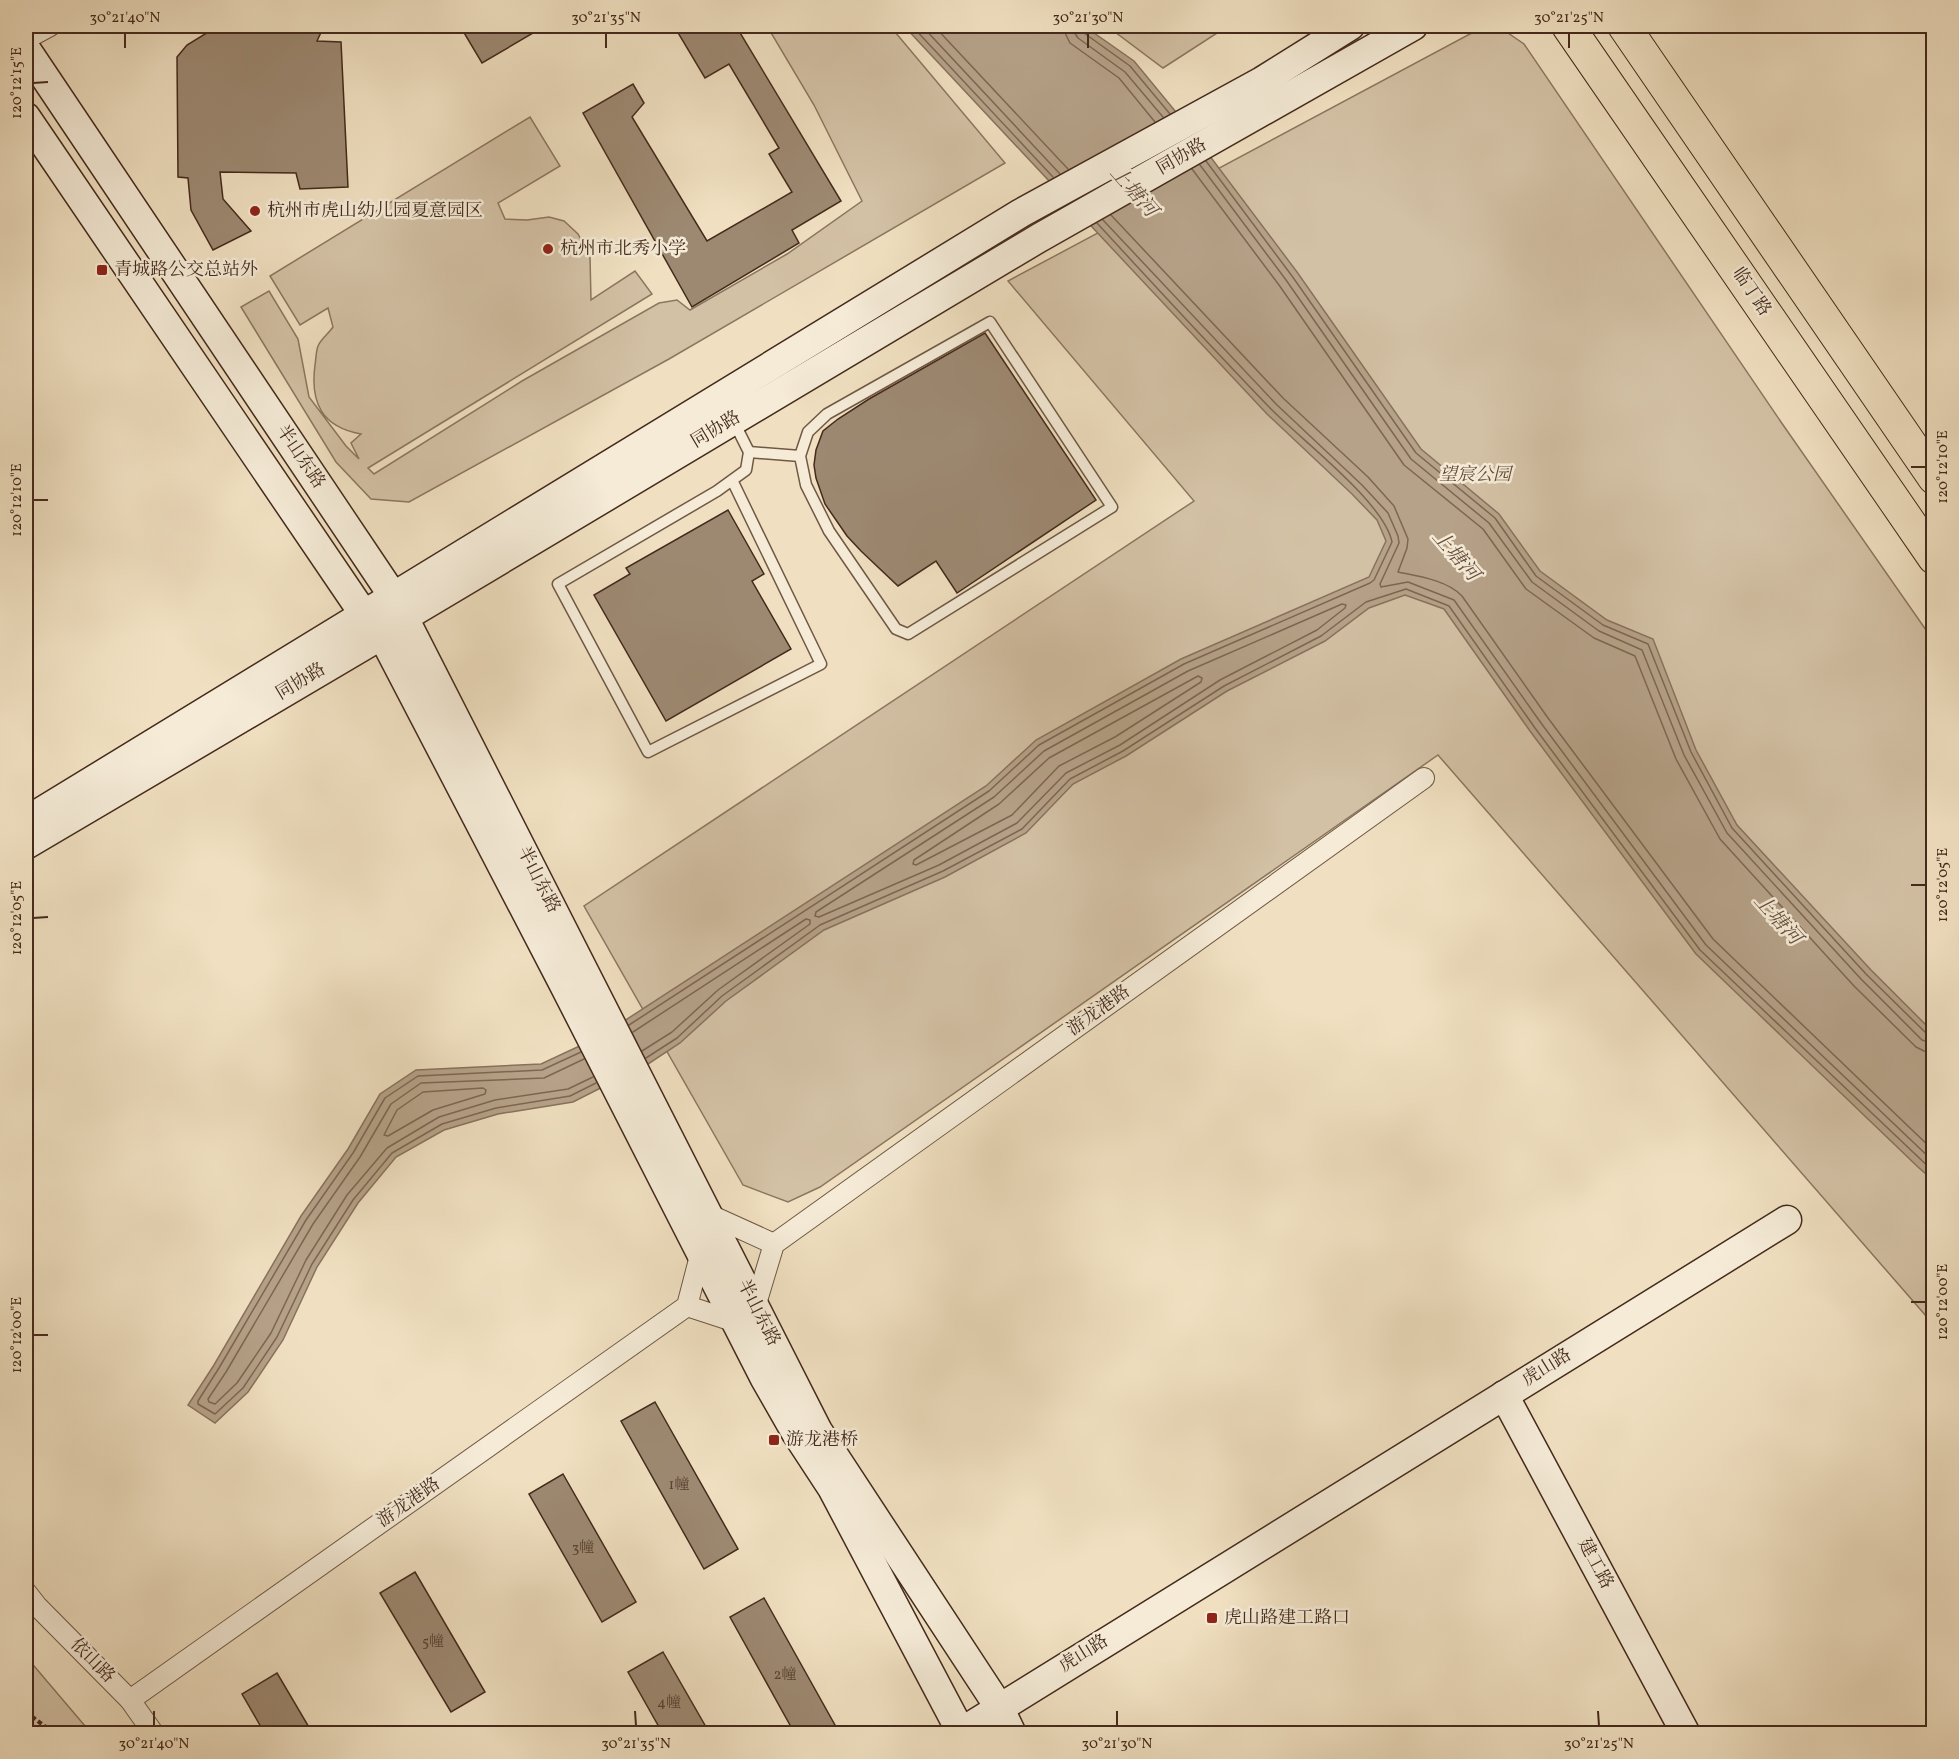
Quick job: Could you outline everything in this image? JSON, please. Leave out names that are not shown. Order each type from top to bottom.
[{"type":"main road","name":"同协路","points":[[392,616],[733,420],[1039,238],[1268,93],[1350,26]]},
{"type":"main road","name":"同协路","points":[[26,844],[392,616],[1021,213],[1268,93],[1413,26]]},
{"type":"main road","name":"临丁路","points":[[1568,26],[1934,558]]},
{"type":"main road","points":[[1624,26],[1934,478]]},
{"type":"main road","name":"半山东路","points":[[26,49],[392,616],[628,1083],[701,1252],[745,1315],[898,1556],[999,1707],[1012,1734]]},
{"type":"main road","name":"半山东路","points":[[26,117],[363,613],[392,616]]},
{"type":"main road","name":"同协路","points":[[26,821],[363,613]]},
{"type":"main road","name":"半山东路","points":[[628,1083],[708,1214],[745,1315],[764,1377],[796,1433],[832,1488],[960,1733]]},
{"type":"main road","name":"虎山路","points":[[960,1733],[1786,1220]]},
{"type":"main road","name":"建工路","points":[[1504,1395],[1686,1734]]},
{"type":"street","points":[[26,39],[50,26]]},
{"type":"street","name":"游龙港路","points":[[774,1244],[1424,778]]},
{"type":"street","points":[[701,1252],[687,1306],[745,1315],[774,1244],[708,1214]]},
{"type":"street","name":"游龙港路","points":[[130,1700],[687,1306]]},
{"type":"street","name":"依山路","points":[[26,1592],[130,1700],[154,1734]]},
{"type":"lane","points":[[990,322],[1112,507],[908,634],[896,629],[829,531],[806,485],[800,456],[808,432],[827,414],[990,322]]},
{"type":"lane","points":[[732,480],[821,664],[648,752],[558,584],[717,490],[746,470],[749,452],[733,420]]},
{"type":"lane","points":[[749,452],[800,456]]},
{"type":"path","points":[[26,1712],[55,1734]]},
{"type":"green space","points":[[767,26],[890,26],[1005,163],[669,359],[409,502],[371,499],[336,462],[241,307],[269,291],[298,339],[309,397],[346,446],[359,459],[351,443],[361,434],[337,426],[328,419],[317,402],[314,379],[317,348],[333,327],[328,308],[300,325],[270,276],[530,117],[560,166],[498,203],[505,219],[527,220],[549,217],[564,221],[578,234],[590,257],[591,300],[635,271],[652,294],[368,468],[374,474],[522,381],[659,303],[677,300],[690,310],[787,254],[862,201],[814,105]]},
{"type":"green space","points":[[1107,26],[1228,26],[1163,68]]},
{"type":"green space","name":"望宸公园","points":[[1481,28],[1502,29],[1524,44],[1781,422],[1933,640],[1933,1324],[1438,755],[820,1187],[788,1202],[743,1185],[584,906],[1194,501],[1008,281]]},
{"type":"green space","points":[[26,1658],[29,1660],[91,1733],[26,1733]]},
{"type":"water","name":"上塘河","points":[[904,26],[1084,26],[1134,61],[1185,123],[1297,272],[1421,449],[1499,514],[1540,571],[1607,620],[1653,639],[1696,750],[1737,825],[1871,970],[1933,1032],[1933,1180],[1696,954],[1530,731],[1444,609],[1405,595],[1369,608],[1325,641],[1227,691],[1126,756],[1073,784],[1026,833],[945,877],[824,930],[726,1001],[680,1043],[648,1064],[573,1102],[498,1114],[444,1130],[396,1157],[358,1203],[317,1267],[283,1340],[248,1392],[215,1423],[188,1405],[301,1216],[348,1149],[380,1094],[416,1070],[541,1064],[601,1036],[986,786],[1036,740],[1181,659],[1369,577],[1386,541],[1377,520],[1267,414]]},
{"type":"building","points":[[218,26],[324,26],[317,41],[341,42],[348,187],[300,189],[296,173],[220,172],[223,199],[251,231],[213,250],[191,210],[188,178],[178,177],[177,57],[187,45]]},
{"type":"building","points":[[460,26],[545,26],[482,63]]},
{"type":"building","points":[[674,26],[736,26],[841,201],[792,230],[799,243],[692,307],[583,113],[633,84],[644,103],[632,117],[707,241],[792,192],[769,154],[779,148],[729,64],[705,78]]},
{"type":"building","points":[[985,333],[1096,500],[957,593],[936,561],[898,586],[847,536],[825,504],[816,478],[814,465],[816,450],[823,431],[838,419]]},
{"type":"building","points":[[728,510],[764,574],[752,581],[791,649],[666,721],[594,595],[630,574],[626,568]]},
{"type":"building","points":[[655,1402],[738,1549],[704,1569],[621,1421]]},
{"type":"building","points":[[563,1474],[636,1602],[602,1622],[529,1494]]},
{"type":"building","points":[[415,1572],[485,1692],[451,1712],[380,1593]]},
{"type":"building","points":[[764,1598],[840,1734],[795,1734],[730,1617]]},
{"type":"building","points":[[663,1652],[710,1734],[663,1734],[628,1672]]},
{"type":"building","points":[[277,1673],[313,1734],[265,1734],[242,1694]]},
{"type":"place","name":"杭州市虎山幼儿园夏意园区","points":[[255,211]]},
{"type":"place","name":"杭州市北秀小学","points":[[548,249]]},
{"type":"place","name":"青城路公交总站外","points":[[102,270]]},
{"type":"place","name":"游龙港桥","points":[[774,1440]]},
{"type":"place","name":"虎山路建工路口","points":[[1212,1618]]}]
